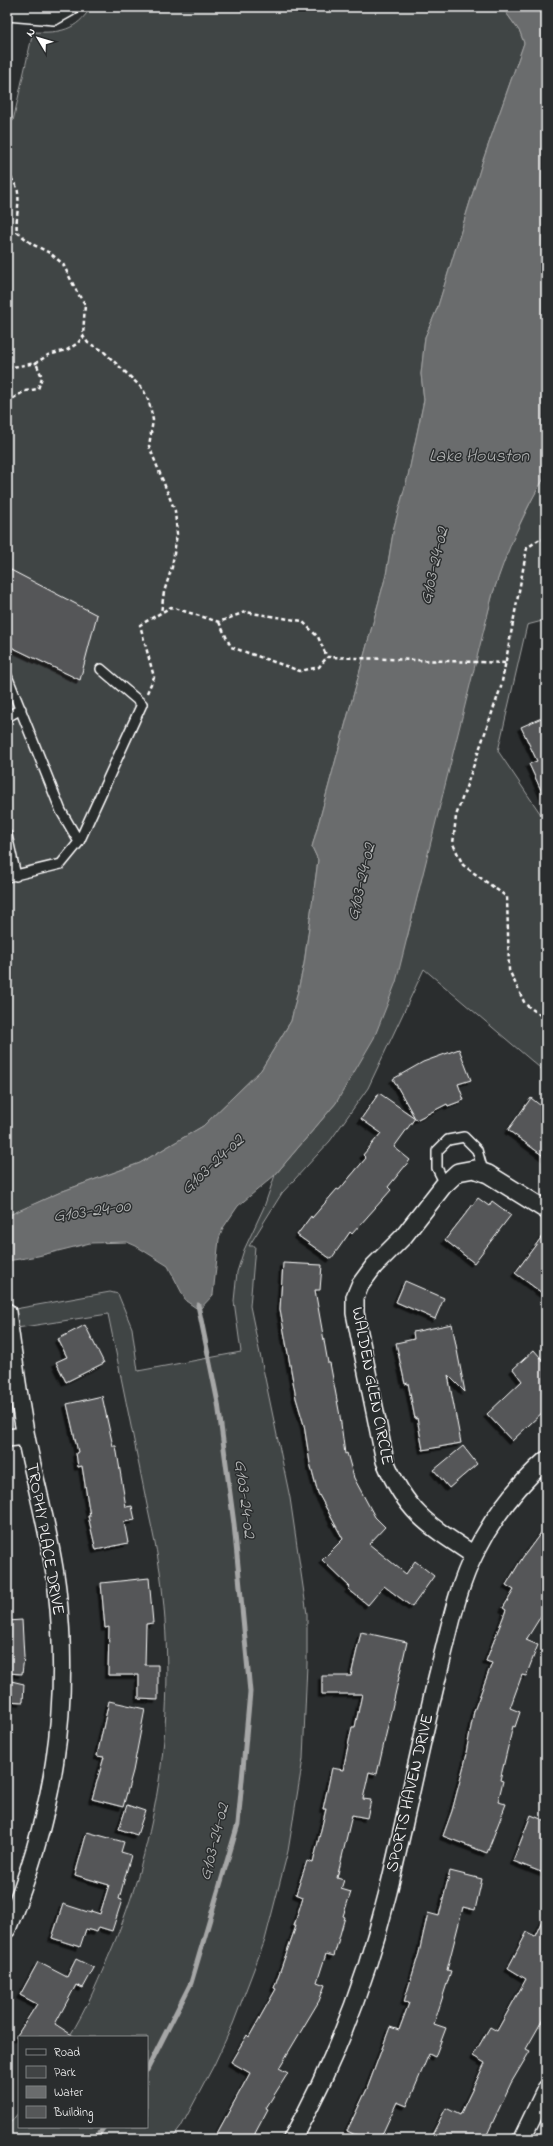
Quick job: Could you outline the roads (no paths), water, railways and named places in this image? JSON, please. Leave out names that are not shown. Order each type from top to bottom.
[{"type":"street","points":[[7,12],[54,16],[70,7]]},
{"type":"street","name":"WALDEN GLEN CIRCLE","points":[[474,1555],[422,1520],[394,1483],[385,1461],[355,1313],[355,1297],[360,1285],[374,1266],[404,1236],[445,1184],[458,1172],[474,1169],[483,1171]]},
{"type":"street","points":[[483,1171],[546,1210]]},
{"type":"street","name":"TROPHY PLACE DRIVE","points":[[7,1312],[26,1436],[57,1587],[61,1631],[62,1678],[61,1720],[49,1802],[25,1886],[7,1929]]},
{"type":"street","points":[[7,1438],[26,1436]]},
{"type":"street","name":"SPORTS HAVEN DRIVE","points":[[292,2139],[314,2100],[341,2039],[377,1935],[451,1619],[474,1555],[502,1510],[546,1460]]},
{"type":"street","points":[[522,2139],[546,2089]]},
{"type":"lane","points":[[7,835],[11,877],[61,864],[79,842],[142,704],[101,669]]},
{"type":"lane","points":[[7,676],[61,810],[79,842]]},
{"type":"lane","points":[[7,717],[21,709]]},
{"type":"lane","points":[[445,1184],[437,1168],[437,1151],[448,1140],[464,1137],[477,1150],[483,1171]]},
{"type":"water","name":"Lake Houston","points":[[502,7],[546,7],[546,475],[516,532],[493,593],[396,982],[374,1038],[336,1103],[275,1175],[238,1206],[223,1228],[219,1239],[213,1295],[199,1310],[186,1301],[168,1266],[127,1242],[90,1243],[38,1256],[7,1261],[7,1216],[63,1191],[140,1163],[203,1126],[261,1070],[291,1021],[304,964],[318,860],[312,847],[386,575],[394,527],[408,476],[424,400],[421,374],[425,337],[437,309],[482,163],[524,43],[520,32]]},
{"type":"waterway","name":"G103-24-02","points":[[148,2068],[191,1983],[238,1824],[250,1692],[234,1524],[218,1403],[198,1305]]},
{"type":"waterway","name":"G103-24-02","points":[[95,2139],[103,2128]]},
{"type":"water label","name":"G103-24-00","points":[[92,1212]]}]
